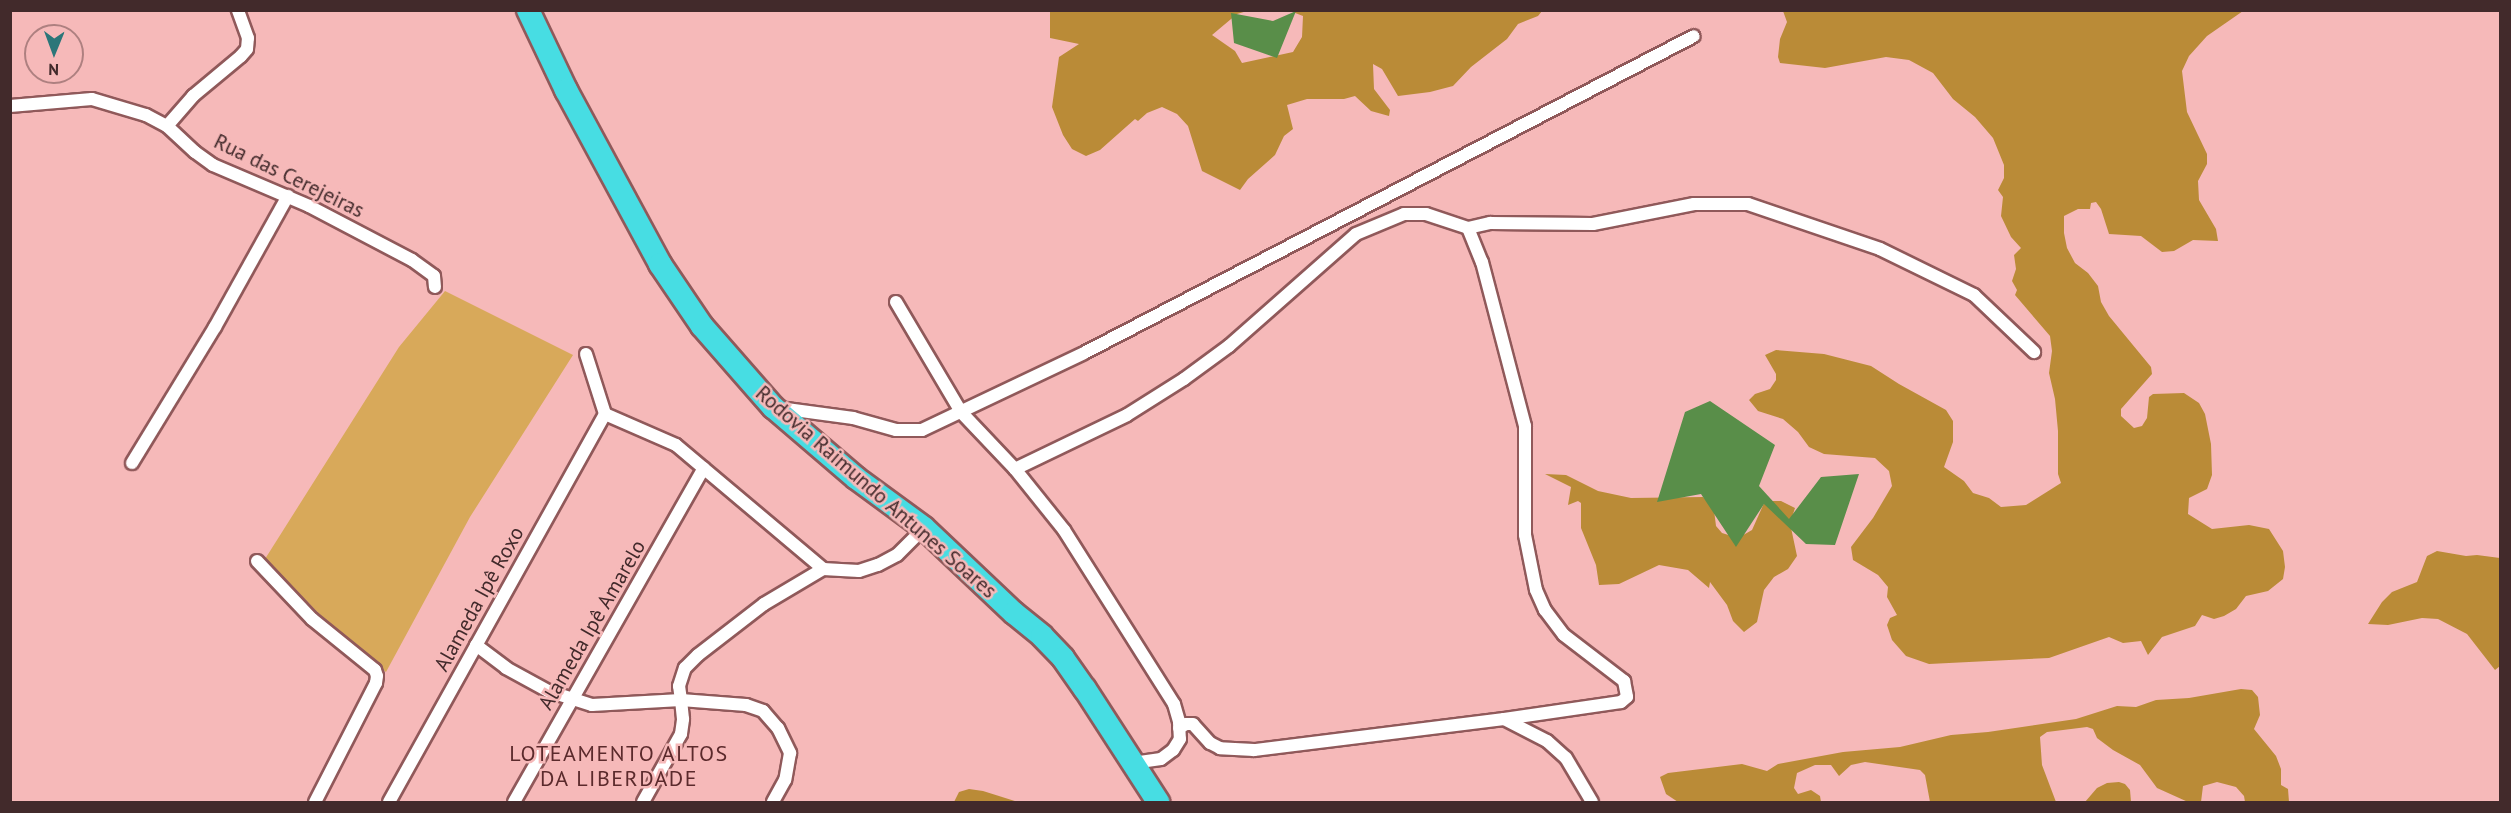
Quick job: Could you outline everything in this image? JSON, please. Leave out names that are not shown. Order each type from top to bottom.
[{"type":"highway","name":"Rodovia Raimundo Antunes Soares","points":[[528,10],[566,90],[660,264],[702,326],[773,407],[856,478],[924,528],[1063,658],[1158,802]]},
{"type":"street","points":[[167,126],[193,96],[247,49],[248,38],[238,10]]},
{"type":"street","points":[[773,407],[820,412],[910,432],[922,430],[1084,353],[1694,36]]},
{"type":"street","name":"Rua das Cerejeiras","points":[[10,106],[92,99],[126,108],[167,126],[213,165],[288,196],[412,260],[435,276],[435,287]]},
{"type":"street","points":[[132,463],[215,327],[288,196]]},
{"type":"street","points":[[1015,469],[1127,415],[1184,379],[1229,346],[1356,234],[1404,214],[1426,214],[1468,228],[1490,223],[1593,224],[1695,204],[1748,204],[1880,249],[1974,295],[2034,352]]},
{"type":"street","points":[[1179,728],[1186,724],[1193,724],[1210,743],[1220,748],[1254,750],[1504,719],[1621,702],[1627,697],[1628,691],[1620,676],[1564,635],[1545,610],[1536,590],[1525,535],[1525,426],[1482,262],[1468,228]]},
{"type":"street","points":[[896,302],[961,412],[1015,469],[1064,530],[1110,598],[1174,704],[1180,739],[1173,750],[1161,759],[1134,763]]},
{"type":"street","points":[[586,354],[605,414],[676,445],[823,569]]},
{"type":"street","name":"Alameda Ipê Roxo","points":[[389,802],[605,414]]},
{"type":"street","name":"Alameda Ipê Amarelo","points":[[514,802],[704,468]]},
{"type":"street","points":[[643,802],[681,734],[683,719],[679,686],[685,668],[698,655],[764,604],[823,569],[859,571],[878,565],[897,555],[924,528]]},
{"type":"street","points":[[256,561],[312,619],[375,670],[377,676],[376,684],[315,802]]},
{"type":"street","points":[[476,645],[506,668],[572,699],[592,705],[681,700],[746,705],[763,711],[778,728],[790,753],[785,780],[773,802]]},
{"type":"street","points":[[1504,719],[1547,741],[1566,758],[1592,802]]},
{"type":"shaded area","points":[[1050,11],[1247,11],[1237,14],[1212,35],[1235,51],[1242,63],[1293,52],[1302,37],[1303,16],[1290,11],[1542,11],[1538,16],[1518,24],[1507,39],[1471,67],[1453,86],[1398,96],[1382,69],[1373,64],[1374,89],[1390,110],[1389,116],[1371,111],[1355,96],[1344,99],[1307,99],[1287,105],[1293,129],[1284,136],[1275,155],[1248,179],[1240,190],[1202,171],[1188,126],[1177,114],[1162,107],[1147,113],[1138,121],[1135,119],[1100,150],[1086,156],[1072,149],[1063,135],[1052,107],[1059,57],[1079,44],[1050,38]]},
{"type":"shaded area","points":[[1296,11],[1277,58],[1234,43],[1231,13],[1273,21]]},
{"type":"shaded area","points":[[1783,11],[2243,11],[2207,36],[2189,56],[2182,71],[2187,112],[2207,154],[2207,164],[2198,181],[2199,200],[2216,229],[2218,241],[2193,240],[2174,251],[2162,252],[2141,236],[2109,234],[2101,209],[2096,202],[2091,203],[2090,209],[2078,209],[2064,216],[2064,233],[2067,248],[2075,263],[2088,273],[2098,286],[2101,302],[2109,316],[2151,367],[2152,374],[2121,409],[2121,416],[2134,428],[2142,426],[2147,418],[2149,397],[2153,394],[2184,393],[2199,403],[2205,414],[2211,444],[2212,475],[2207,489],[2189,498],[2188,514],[2212,529],[2249,525],[2269,529],[2283,551],[2285,567],[2283,579],[2268,591],[2246,596],[2236,609],[2224,616],[2214,619],[2202,615],[2195,626],[2162,637],[2148,655],[2141,641],[2123,643],[2109,637],[2049,658],[1929,664],[1906,656],[1892,640],[1887,625],[1890,618],[1897,615],[1887,597],[1888,587],[1878,575],[1853,560],[1851,547],[1873,518],[1892,486],[1889,471],[1875,458],[1824,454],[1809,447],[1798,432],[1783,419],[1758,411],[1749,400],[1755,394],[1770,389],[1776,380],[1776,374],[1765,355],[1776,350],[1824,354],[1871,366],[1946,410],[1953,421],[1953,442],[1944,467],[1964,481],[1973,493],[1989,498],[2001,507],[2026,505],[2061,483],[2058,474],[2055,399],[2049,373],[2052,351],[2050,336],[2015,295],[2017,290],[2012,281],[2016,269],[2014,255],[2021,248],[2011,237],[2001,216],[2003,197],[1998,190],[2004,178],[2004,165],[1993,138],[1975,117],[1953,99],[1933,73],[1909,60],[1886,57],[1825,68],[1780,63],[1778,57],[1780,39],[1787,22]]},
{"type":"shaded area","points":[[445,291],[573,355],[470,517],[386,672],[347,642],[265,559],[399,347]]},
{"type":"shaded area","points":[[1710,401],[1775,445],[1759,486],[1789,519],[1821,477],[1859,474],[1835,545],[1806,544],[1764,504],[1736,547],[1701,494],[1657,502],[1685,412]]},
{"type":"shaded area","points":[[1545,474],[1566,475],[1598,491],[1631,498],[1703,497],[1714,510],[1716,526],[1722,533],[1738,538],[1752,530],[1765,501],[1781,501],[1795,508],[1790,523],[1797,556],[1788,569],[1774,577],[1764,590],[1757,622],[1744,632],[1733,621],[1727,605],[1710,582],[1709,588],[1688,570],[1659,565],[1619,584],[1599,585],[1596,565],[1581,528],[1581,503],[1578,501],[1568,505],[1571,487]]},
{"type":"shaded area","points":[[2437,551],[2500,558],[2500,666],[2495,670],[2467,634],[2438,619],[2422,618],[2388,625],[2368,624],[2382,602],[2392,592],[2417,582],[2427,556]]},
{"type":"shaded area","points":[[2241,689],[2252,690],[2258,697],[2260,715],[2254,729],[2276,756],[2281,769],[2281,785],[2288,789],[2289,802],[2245,802],[2244,796],[2236,787],[2217,782],[2203,786],[2201,802],[2188,802],[2157,788],[2140,765],[2113,750],[2097,738],[2093,729],[2087,727],[2047,732],[2040,737],[2042,765],[2056,802],[1930,802],[1925,775],[1920,770],[1865,762],[1851,765],[1839,776],[1831,765],[1815,765],[1797,773],[1794,788],[1798,794],[1811,790],[1820,796],[1821,802],[1678,802],[1666,794],[1660,777],[1668,773],[1742,764],[1767,771],[1778,764],[1843,752],[1900,747],[1951,735],[2076,719],[2117,706],[2136,707],[2156,700],[2189,698]]},
{"type":"shaded area","points":[[2107,783],[2125,784],[2130,790],[2131,802],[2085,802],[2097,788]]},
{"type":"shaded area","points":[[969,789],[1018,802],[954,802],[959,792]]},
{"type":"district","name":"LOTEAMENTO ALTOS DA LIBERDADE","points":[[619,766]]}]
